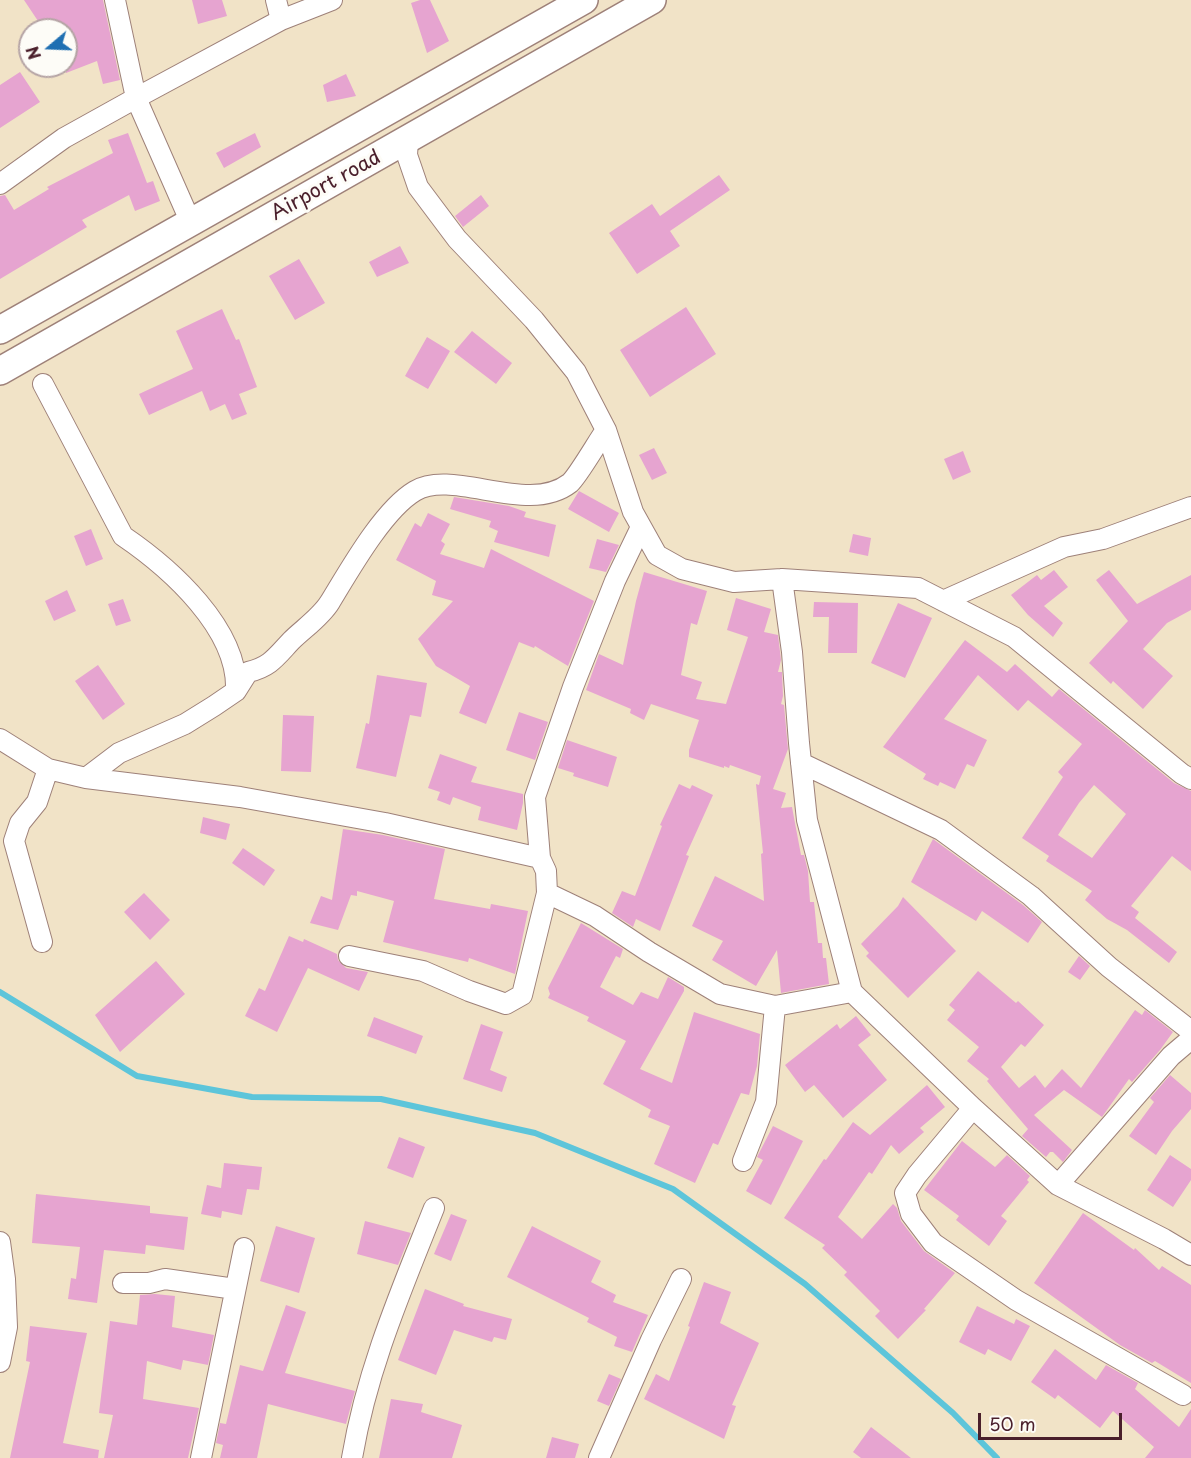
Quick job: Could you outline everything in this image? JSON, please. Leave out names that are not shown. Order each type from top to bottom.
[{"type":"main road","name":"Airport road","points":[[0,330],[584,0]]},
{"type":"main road","name":"Airport road","points":[[0,371],[652,0]]},
{"type":"street","points":[[116,0],[136,98],[191,223]]},
{"type":"street","points":[[276,0],[281,20]]},
{"type":"street","points":[[0,184],[64,138],[136,98],[281,20],[332,0]]},
{"type":"street","points":[[408,140],[407,155],[418,187],[457,239],[534,320],[576,372],[606,430],[633,512],[657,555],[682,570],[734,582],[782,579],[918,588],[1014,637],[1191,779]]},
{"type":"street","points":[[43,384],[123,536],[143,550],[185,588],[209,614],[232,659],[236,676],[236,691]]},
{"type":"street","points":[[86,778],[119,753],[185,724],[236,691],[248,672],[264,668],[329,604],[336,588],[360,553],[394,508],[415,490],[433,485],[525,495],[547,494],[571,482],[606,430]]},
{"type":"street","points":[[943,601],[1064,547],[1103,539],[1191,507]]},
{"type":"street","points":[[349,956],[423,971],[506,1004],[522,995],[547,893],[546,871],[540,858],[535,797],[577,677],[615,581],[641,527]]},
{"type":"street","points":[[782,579],[792,652],[807,820],[852,992],[973,1108],[1058,1185],[1191,1255]]},
{"type":"street","points":[[0,739],[48,769],[86,778],[251,799],[385,823],[540,858]]},
{"type":"street","points":[[801,763],[941,830],[1031,896],[1109,967],[1191,1031]]},
{"type":"street","points":[[42,942],[14,841],[20,823],[37,802],[48,769]]},
{"type":"street","points":[[547,893],[595,916],[649,952],[720,994],[775,1006],[852,992]]},
{"type":"street","points":[[743,1161],[766,1102],[775,1006]]},
{"type":"street","points":[[1058,1185],[1171,1056],[1191,1039]]},
{"type":"street","points":[[973,1108],[917,1175],[905,1193],[911,1214],[933,1243],[1016,1300],[1183,1395]]},
{"type":"street","points":[[352,1458],[379,1349],[434,1208]]},
{"type":"street","points":[[0,1242],[5,1279],[7,1327],[0,1362]]},
{"type":"street","points":[[201,1458],[244,1248]]},
{"type":"street","points":[[123,1283],[149,1283],[165,1279],[235,1290]]},
{"type":"street","points":[[599,1458],[651,1340],[681,1279]]},
{"type":"building","points":[[24,0],[103,0],[120,80],[103,84],[97,61],[78,68],[78,18],[36,18]]},
{"type":"building","points":[[192,0],[222,0],[227,16],[198,24]]},
{"type":"building","points":[[430,0],[449,41],[427,53],[411,3]]},
{"type":"building","points":[[18,73],[18,78],[24,78],[40,102],[0,128],[0,85]]},
{"type":"building","points":[[346,74],[356,96],[327,102],[323,85]]},
{"type":"building","points":[[128,133],[147,183],[153,181],[160,201],[135,211],[129,195],[82,220],[87,227],[0,279],[0,196],[5,195],[14,210],[49,189],[47,187],[113,153],[108,140]]},
{"type":"building","points":[[255,133],[261,147],[224,168],[216,153]]},
{"type":"building","points":[[719,175],[730,190],[670,231],[680,246],[637,274],[609,233],[652,204],[660,216]]},
{"type":"building","points":[[481,195],[489,206],[463,227],[455,216]]},
{"type":"building","points":[[400,246],[409,263],[377,277],[369,262]]},
{"type":"building","points":[[299,259],[325,303],[295,320],[269,276]]},
{"type":"building","points":[[686,307],[716,354],[650,397],[620,350]]},
{"type":"building","points":[[222,309],[236,340],[239,339],[257,387],[239,394],[247,414],[232,420],[225,404],[210,411],[202,391],[149,415],[139,394],[193,369],[176,331]]},
{"type":"building","points":[[472,331],[512,363],[496,384],[454,352]]},
{"type":"building","points":[[427,337],[450,351],[428,389],[405,376]]},
{"type":"building","points":[[654,448],[667,473],[652,480],[639,455]]},
{"type":"building","points":[[963,451],[971,472],[953,480],[944,459]]},
{"type":"building","points":[[579,491],[619,513],[609,532],[568,509]]},
{"type":"building","points":[[454,497],[509,506],[526,512],[524,517],[556,525],[549,557],[494,542],[498,531],[489,527],[491,521],[450,509]]},
{"type":"building","points":[[428,513],[450,524],[441,541],[445,544],[440,554],[484,568],[491,549],[594,601],[568,666],[535,646],[534,648],[519,642],[486,724],[459,713],[470,686],[436,666],[418,639],[453,601],[432,595],[436,581],[396,560],[415,523],[421,527]]},
{"type":"building","points":[[91,529],[103,559],[86,566],[74,536]]},
{"type":"building","points":[[853,534],[871,538],[868,556],[849,552]]},
{"type":"building","points":[[597,539],[619,545],[606,572],[589,568]]},
{"type":"building","points":[[1054,570],[1068,587],[1044,606],[1063,623],[1053,637],[1028,615],[1011,595],[1037,575],[1041,580]]},
{"type":"building","points":[[1109,570],[1137,604],[1191,575],[1191,610],[1167,623],[1143,649],[1173,676],[1143,709],[1113,681],[1111,684],[1089,663],[1128,621],[1096,580]]},
{"type":"building","points":[[644,572],[707,591],[697,625],[691,623],[681,675],[702,682],[696,699],[726,704],[748,637],[727,630],[736,598],[771,609],[764,632],[778,635],[781,660],[778,672],[782,672],[781,704],[784,705],[788,749],[773,789],[786,793],[781,808],[792,807],[801,855],[804,855],[808,871],[810,902],[814,902],[818,943],[822,943],[829,984],[781,993],[777,950],[756,986],[712,960],[723,941],[692,926],[715,876],[764,901],[761,854],[763,853],[756,784],[759,785],[761,776],[730,765],[729,768],[724,766],[724,768],[689,757],[689,750],[699,720],[651,704],[644,720],[630,713],[631,709],[586,690],[599,654],[623,665]]},
{"type":"building","points":[[67,590],[76,611],[54,621],[45,601]]},
{"type":"building","points":[[123,599],[131,621],[116,626],[108,604]]},
{"type":"building","points":[[814,602],[858,603],[857,653],[828,653],[829,617],[813,617]]},
{"type":"building","points":[[898,603],[932,618],[905,678],[871,663]]},
{"type":"building","points":[[965,640],[1007,672],[1015,664],[1052,697],[1059,689],[1174,783],[1191,791],[1191,871],[1172,856],[1131,906],[1139,912],[1135,918],[1177,952],[1169,963],[1127,930],[1107,919],[1085,900],[1092,891],[1046,861],[1049,856],[1022,838],[1063,777],[1058,772],[1082,744],[1028,700],[1018,711],[978,675],[944,719],[987,740],[974,767],[967,764],[955,789],[940,782],[938,786],[923,779],[926,774],[883,747]],"holes":[[[1094,785],[1126,814],[1092,858],[1058,835]]]},
{"type":"building","points":[[98,665],[125,704],[103,720],[75,681]]},
{"type":"building","points":[[377,675],[427,683],[421,717],[410,715],[396,777],[356,768],[366,723],[369,724]]},
{"type":"building","points":[[519,712],[548,722],[535,760],[506,750]]},
{"type":"building","points":[[283,715],[314,716],[311,772],[281,771]]},
{"type":"building","points":[[567,740],[617,757],[608,787],[573,776],[574,773],[558,768]]},
{"type":"building","points":[[440,754],[477,767],[471,782],[523,794],[517,830],[478,820],[481,807],[453,797],[450,805],[437,800],[440,792],[428,788]]},
{"type":"building","points":[[679,784],[690,789],[692,785],[713,795],[686,855],[689,856],[660,931],[636,919],[633,927],[612,913],[622,891],[635,896],[662,826],[660,825]]},
{"type":"building","points":[[203,817],[230,824],[226,840],[200,833]]},
{"type":"building","points":[[343,829],[383,835],[445,849],[434,899],[490,909],[491,904],[528,911],[515,974],[469,958],[468,962],[383,942],[394,901],[357,891],[357,896],[351,895],[338,930],[310,923],[321,896],[332,900]]},
{"type":"building","points":[[933,839],[1023,905],[1042,922],[1028,943],[982,911],[976,921],[911,882]]},
{"type":"building","points":[[243,848],[275,870],[264,886],[232,863]]},
{"type":"building","points":[[144,893],[170,920],[150,940],[124,912]]},
{"type":"building","points":[[903,897],[956,951],[908,998],[866,956],[869,953],[861,944],[898,906]]},
{"type":"building","points":[[581,923],[623,949],[620,958],[616,956],[600,987],[633,1005],[641,992],[658,999],[668,977],[684,987],[684,991],[640,1069],[672,1083],[694,1012],[760,1034],[757,1066],[749,1095],[741,1093],[718,1145],[713,1143],[695,1183],[654,1164],[670,1126],[648,1117],[651,1110],[603,1084],[626,1041],[587,1021],[589,1017],[548,998],[550,994],[548,988]]},
{"type":"building","points":[[289,936],[303,942],[304,939],[337,954],[338,960],[346,968],[368,972],[359,991],[308,968],[277,1032],[245,1016],[259,988],[265,991]]},
{"type":"building","points":[[1079,956],[1090,966],[1080,980],[1068,972]]},
{"type":"building","points":[[156,961],[185,994],[120,1052],[95,1015]]},
{"type":"building","points":[[978,971],[1016,1003],[1018,1001],[1044,1025],[1025,1047],[1021,1044],[1001,1067],[1019,1088],[1035,1075],[1045,1088],[1062,1069],[1081,1088],[1135,1010],[1142,1015],[1145,1010],[1173,1032],[1132,1082],[1129,1079],[1102,1117],[1064,1090],[1034,1115],[1072,1150],[1063,1162],[1053,1152],[1046,1157],[1022,1136],[1028,1129],[987,1081],[989,1079],[967,1061],[979,1047],[947,1020],[955,1010],[949,1005]]},
{"type":"building","points":[[856,1016],[871,1035],[858,1045],[887,1080],[843,1118],[814,1085],[805,1092],[785,1065],[837,1024],[840,1029]]},
{"type":"building","points":[[374,1017],[423,1036],[416,1054],[367,1036]]},
{"type":"building","points":[[481,1024],[503,1032],[490,1070],[507,1077],[502,1092],[463,1079]]},
{"type":"building","points":[[1170,1075],[1191,1093],[1191,1109],[1156,1155],[1129,1136],[1154,1102],[1150,1098]]},
{"type":"building","points":[[927,1085],[945,1107],[920,1128],[924,1132],[899,1154],[891,1145],[872,1174],[869,1172],[838,1217],[862,1239],[893,1204],[897,1208],[901,1221],[924,1251],[955,1273],[924,1309],[926,1310],[898,1339],[875,1316],[880,1311],[844,1275],[847,1272],[822,1248],[825,1245],[784,1218],[824,1159],[826,1160],[853,1122],[870,1135]]},
{"type":"building","points":[[773,1126],[803,1141],[771,1205],[746,1191],[763,1160],[757,1157]]},
{"type":"building","points":[[399,1137],[425,1147],[413,1178],[387,1168]]},
{"type":"building","points":[[962,1141],[995,1167],[1007,1155],[1030,1176],[1027,1180],[1029,1182],[1001,1216],[1007,1221],[989,1246],[956,1220],[959,1216],[924,1190]]},
{"type":"building","points":[[1170,1155],[1191,1169],[1191,1180],[1173,1207],[1147,1190]]},
{"type":"building","points":[[224,1163],[262,1167],[259,1190],[247,1189],[242,1215],[222,1211],[221,1218],[201,1214],[207,1185],[221,1188]]},
{"type":"building","points":[[36,1194],[150,1206],[150,1213],[188,1217],[184,1250],[146,1245],[145,1254],[104,1250],[97,1303],[68,1299],[71,1278],[76,1279],[80,1247],[32,1243]]},
{"type":"building","points":[[1083,1213],[1134,1250],[1135,1248],[1159,1270],[1162,1266],[1191,1285],[1191,1383],[1155,1361],[1152,1363],[1120,1345],[1034,1283]]},
{"type":"building","points":[[451,1214],[467,1220],[451,1261],[434,1254]]},
{"type":"building","points":[[365,1221],[411,1233],[398,1265],[357,1254]]},
{"type":"building","points":[[276,1226],[315,1238],[299,1293],[260,1281]]},
{"type":"building","points":[[532,1226],[601,1261],[591,1282],[616,1295],[613,1302],[648,1315],[632,1352],[614,1346],[617,1337],[587,1322],[589,1318],[507,1277]]},
{"type":"building","points":[[704,1282],[731,1292],[720,1323],[759,1343],[732,1405],[736,1406],[724,1439],[644,1399],[656,1374],[669,1381]]},
{"type":"building","points":[[425,1289],[464,1304],[463,1306],[512,1319],[506,1340],[494,1337],[492,1342],[454,1330],[436,1375],[398,1360]]},
{"type":"building","points":[[140,1295],[175,1296],[172,1327],[214,1335],[208,1365],[183,1360],[181,1370],[147,1361],[143,1399],[199,1408],[188,1458],[104,1458],[113,1415],[99,1413],[110,1321],[137,1325]]},
{"type":"building","points":[[286,1305],[306,1312],[285,1373],[355,1391],[346,1424],[268,1404],[257,1458],[220,1458],[223,1445],[216,1443],[220,1423],[226,1424],[240,1365],[263,1371]]},
{"type":"building","points":[[977,1306],[1014,1324],[1016,1319],[1030,1326],[1011,1361],[988,1349],[985,1355],[959,1342]]},
{"type":"building","points":[[30,1326],[87,1333],[63,1443],[99,1450],[98,1458],[10,1458],[30,1362],[26,1361]]},
{"type":"building","points":[[1055,1349],[1096,1380],[1106,1365],[1138,1383],[1135,1389],[1179,1427],[1191,1409],[1191,1458],[1145,1458],[1154,1447],[1113,1411],[1100,1428],[1058,1395],[1055,1399],[1031,1382]]},
{"type":"building","points":[[609,1374],[621,1379],[609,1406],[597,1401]]},
{"type":"building","points":[[391,1399],[423,1404],[421,1412],[462,1425],[452,1458],[379,1458]]},
{"type":"building","points":[[871,1427],[911,1458],[861,1458],[853,1452]]},
{"type":"building","points":[[552,1437],[579,1444],[575,1458],[546,1458]]},
{"type":"waterway","points":[[0,992],[137,1076],[252,1097],[381,1099],[535,1133],[673,1189],[805,1284],[953,1413],[997,1458]]}]
